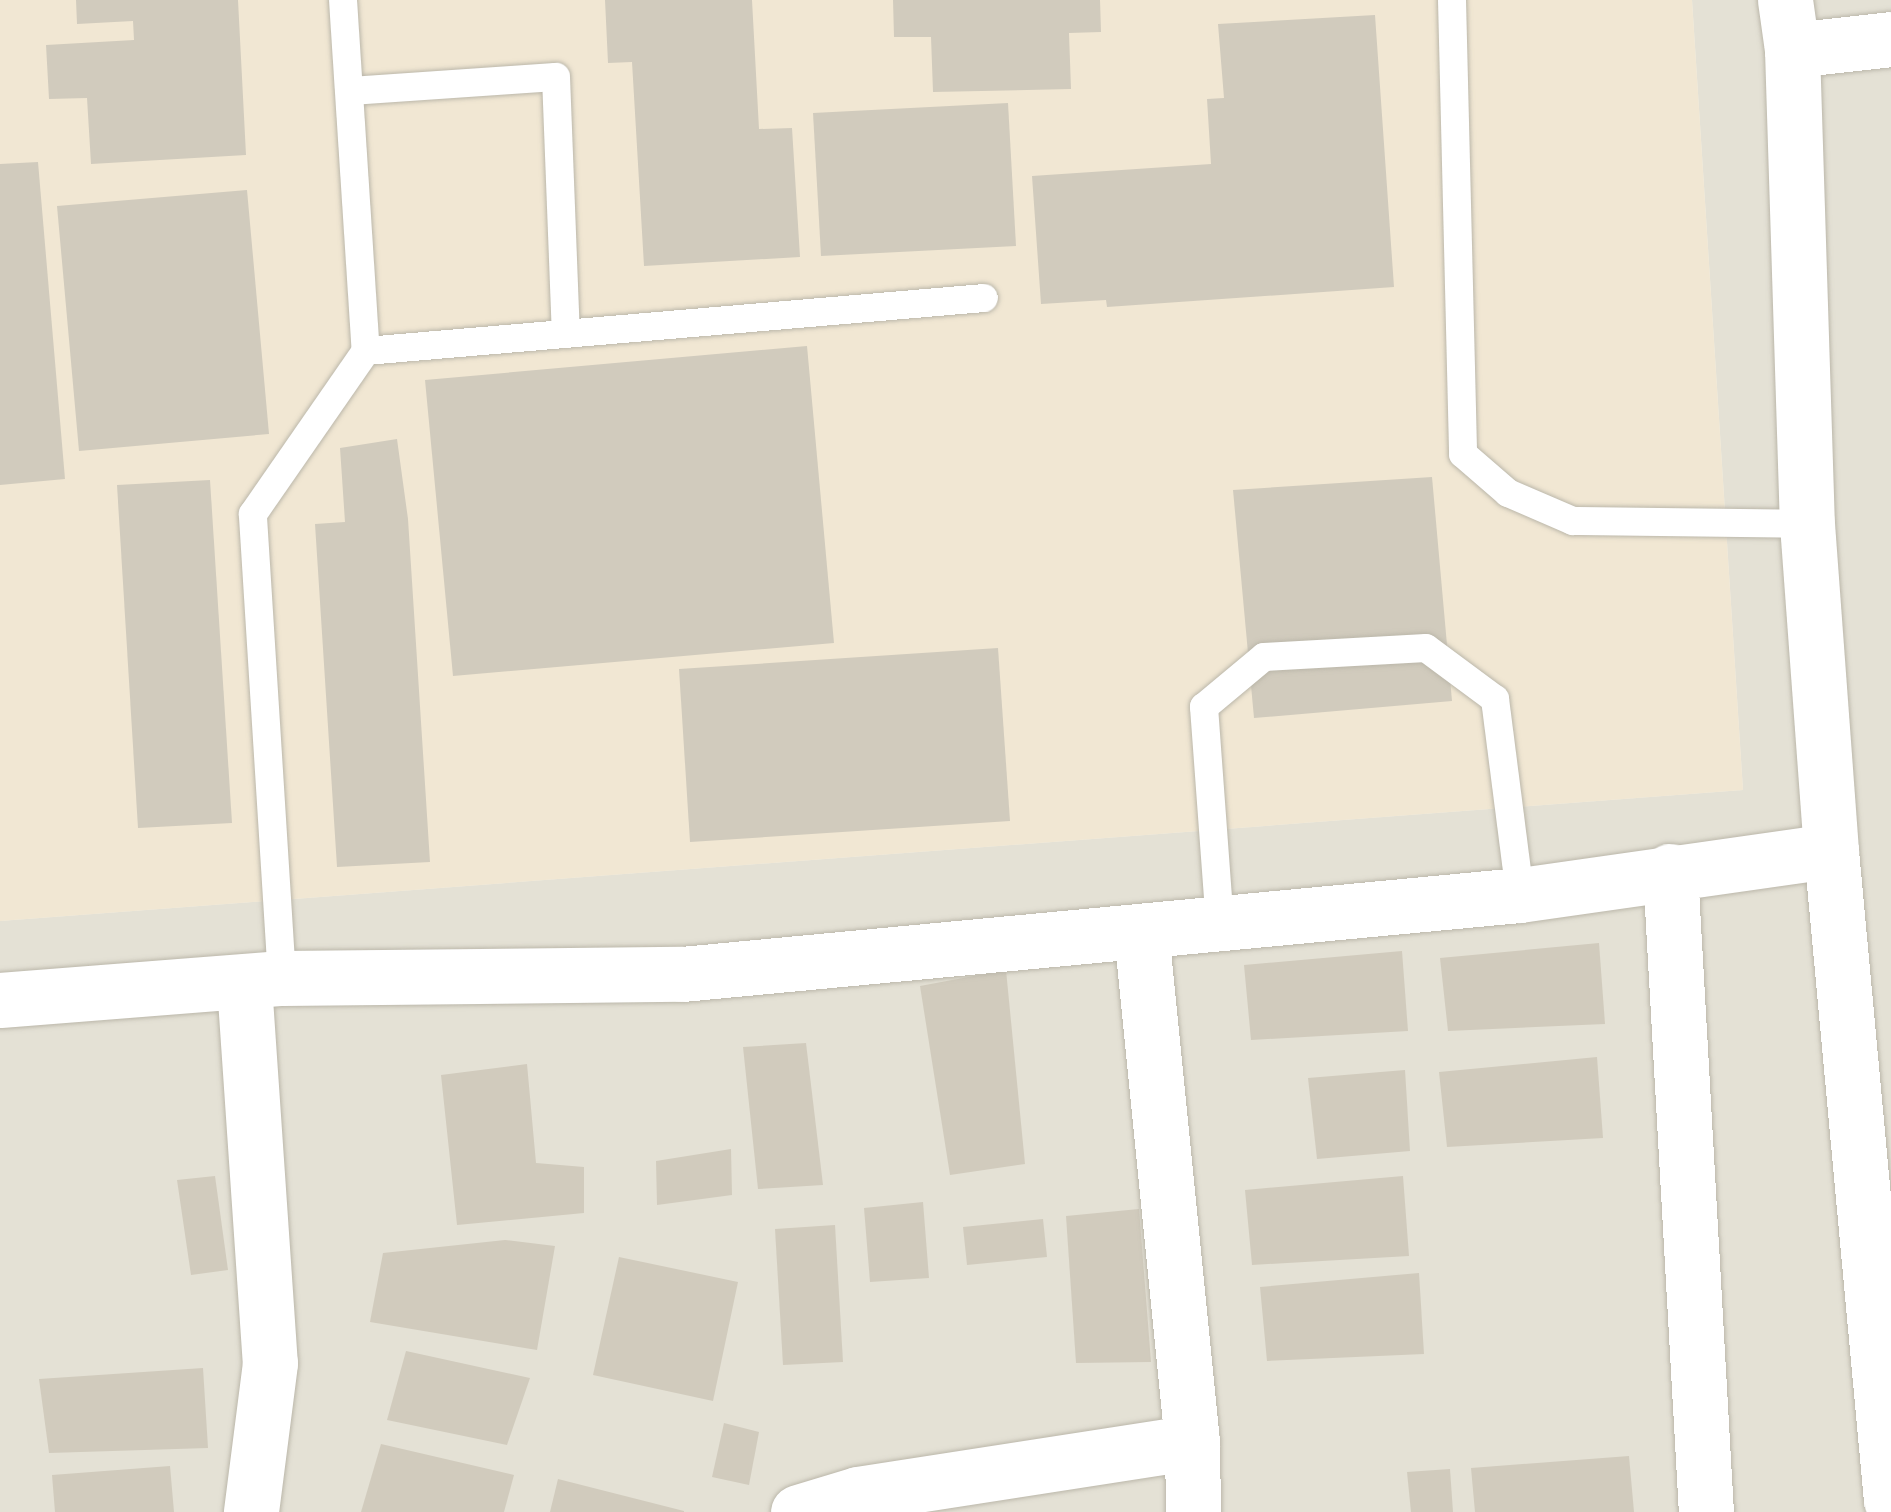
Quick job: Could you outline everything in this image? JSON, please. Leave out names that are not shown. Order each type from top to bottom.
[{"type":"street","points":[[1891,39],[1788,25],[1806,524],[1831,850],[1891,1500]]},
{"type":"street","points":[[0,1000],[263,981],[682,974],[1520,896],[1670,870],[1831,850]]},
{"type":"street","points":[[1670,870],[1706,1512]]},
{"type":"street","points":[[1141,932],[1192,1442],[1192,1512]]},
{"type":"street","points":[[251,1512],[270,1362],[263,981]]},
{"type":"street","points":[[798,1512],[858,1494],[1192,1442]]},
{"type":"lane","points":[[263,981],[252,514],[366,350],[343,0]]},
{"type":"lane","points":[[1452,0],[1463,454],[1508,493],[1573,520],[1806,524]]},
{"type":"lane","points":[[350,91],[556,77],[566,333]]},
{"type":"lane","points":[[366,350],[984,298]]},
{"type":"lane","points":[[1220,925],[1204,707],[1264,657],[1426,648],[1496,699],[1520,896]]},
{"type":"shaded area","points":[[0,0],[1692,0],[1743,790],[0,921]]},
{"type":"shaded area","points":[[1692,0],[1891,0],[1891,1512],[0,1512],[0,921],[1743,790]]},
{"type":"building","points":[[76,0],[238,0],[246,155],[91,164],[87,98],[49,99],[46,45],[134,40],[133,21],[77,24]]},
{"type":"building","points":[[605,0],[752,0],[759,129],[792,128],[800,257],[644,266],[632,62],[608,63]]},
{"type":"building","points":[[893,0],[1100,0],[1101,32],[1069,33],[1071,89],[933,92],[931,37],[894,37]]},
{"type":"building","points":[[1375,15],[1394,287],[1107,307],[1106,300],[1041,304],[1032,176],[1211,164],[1207,99],[1224,98],[1218,24]]},
{"type":"building","points":[[1008,103],[1016,246],[821,256],[813,113]]},
{"type":"building","points":[[38,162],[65,479],[0,485],[0,164]]},
{"type":"building","points":[[247,190],[269,434],[79,451],[57,206]]},
{"type":"building","points":[[807,346],[834,643],[453,676],[425,380]]},
{"type":"building","points":[[397,439],[408,519],[430,862],[337,867],[315,524],[345,522],[340,448]]},
{"type":"building","points":[[1432,477],[1452,701],[1254,718],[1233,490]]},
{"type":"building","points":[[210,480],[232,823],[138,828],[117,485]]},
{"type":"building","points":[[998,648],[1010,821],[690,842],[679,669]]},
{"type":"building","points":[[1599,943],[1605,1024],[1448,1031],[1440,958]]},
{"type":"building","points":[[1402,951],[1408,1031],[1251,1040],[1244,965]]},
{"type":"building","points":[[1006,970],[1025,1164],[950,1175],[920,986]]},
{"type":"building","points":[[806,1043],[823,1185],[758,1189],[743,1047]]},
{"type":"building","points":[[1597,1057],[1603,1138],[1447,1147],[1439,1072]]},
{"type":"building","points":[[527,1064],[536,1163],[584,1167],[584,1213],[457,1225],[441,1075]]},
{"type":"building","points":[[1405,1070],[1410,1151],[1317,1159],[1308,1078]]},
{"type":"building","points":[[731,1149],[732,1195],[657,1205],[656,1161]]},
{"type":"building","points":[[215,1176],[228,1270],[191,1275],[177,1180]]},
{"type":"building","points":[[1403,1176],[1409,1256],[1252,1265],[1245,1190]]},
{"type":"building","points":[[923,1202],[929,1278],[870,1282],[864,1208]]},
{"type":"building","points":[[1139,1209],[1151,1362],[1076,1363],[1066,1216]]},
{"type":"building","points":[[1043,1219],[1047,1257],[967,1265],[963,1227]]},
{"type":"building","points":[[835,1225],[843,1362],[783,1365],[775,1229]]},
{"type":"building","points":[[505,1240],[555,1246],[537,1350],[370,1322],[383,1253]]},
{"type":"building","points":[[619,1257],[738,1282],[713,1401],[593,1375]]},
{"type":"building","points":[[1419,1273],[1424,1354],[1267,1361],[1260,1287]]},
{"type":"building","points":[[406,1351],[530,1378],[507,1445],[387,1420]]},
{"type":"building","points":[[203,1368],[208,1448],[49,1453],[39,1379]]},
{"type":"building","points":[[724,1423],[759,1432],[749,1485],[712,1477]]},
{"type":"building","points":[[381,1444],[514,1475],[504,1512],[361,1512]]},
{"type":"building","points":[[1629,1456],[1634,1512],[1475,1512],[1471,1468]]},
{"type":"building","points":[[170,1466],[174,1512],[55,1512],[52,1475]]},
{"type":"building","points":[[1450,1469],[1453,1512],[1411,1512],[1407,1472]]},
{"type":"building","points":[[558,1479],[684,1511],[684,1512],[550,1512]]}]
